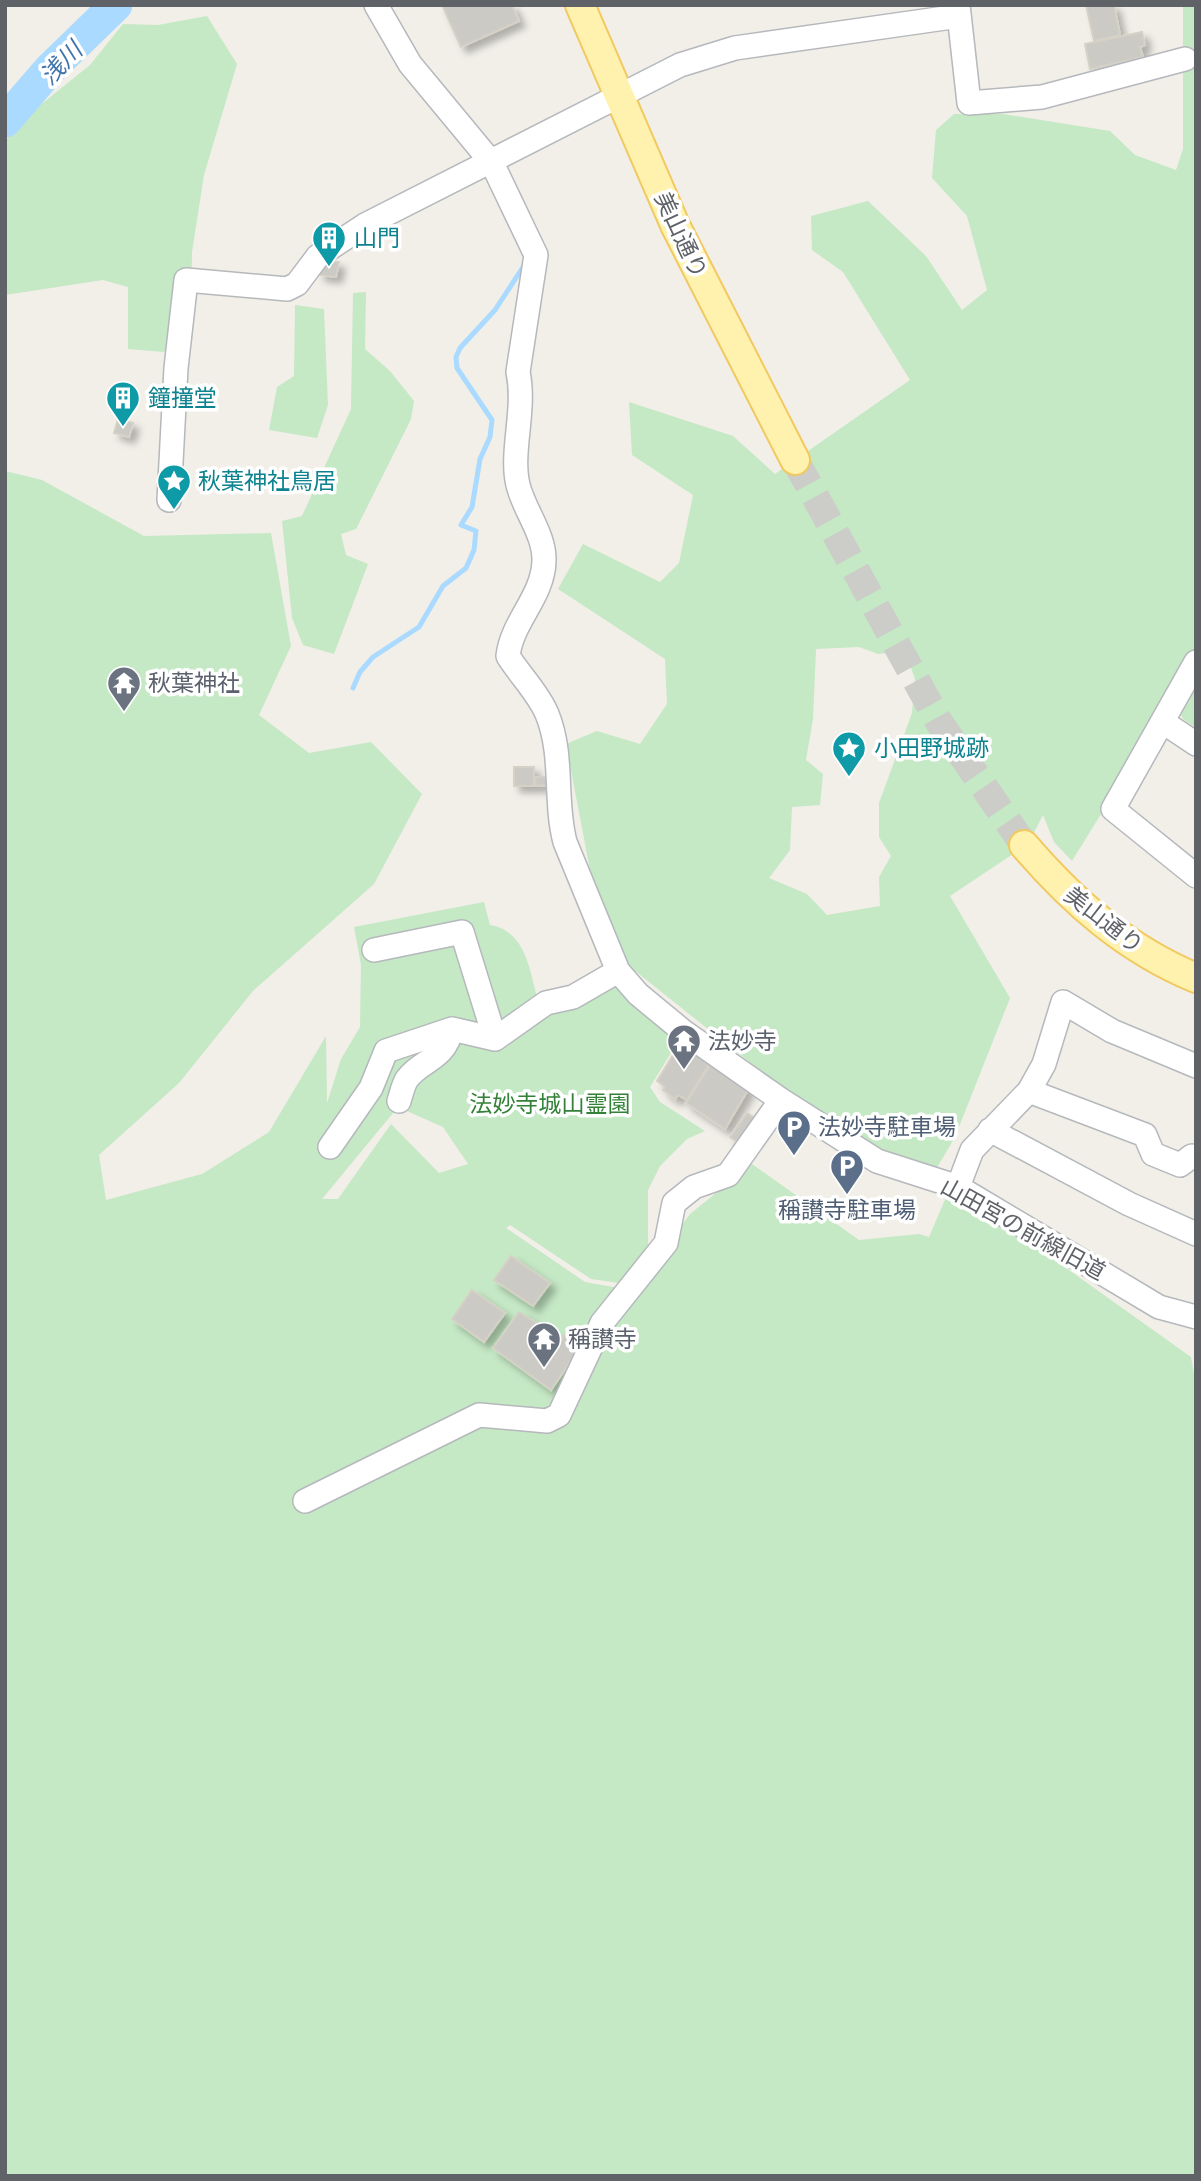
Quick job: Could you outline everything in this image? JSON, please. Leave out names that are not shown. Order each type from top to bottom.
[{"type":"main road","name":"美山通り","points":[[580,5],[687,249],[795,460]]},
{"type":"main road","name":"美山通り","points":[[1024,845],[1060,887],[1096,919],[1137,948],[1196,978]]},
{"type":"street","name":"山田宮の前線旧道","points":[[376,5],[410,64],[486,166],[536,255],[518,372],[522,391],[517,483],[540,540],[544,560],[540,585],[515,628],[508,656],[548,715],[560,774],[561,827],[565,842],[618,971],[638,994],[684,1032],[781,1100],[877,1161],[958,1187],[1160,1307],[1196,1317]]},
{"type":"street","points":[[169,499],[176,368],[186,280],[288,289],[297,285],[318,256],[333,244],[680,65],[735,48],[959,11],[969,103],[1042,97],[1185,59]]},
{"type":"street","points":[[1196,662],[1113,809],[1196,876]]},
{"type":"street","points":[[1163,722],[1196,744]]},
{"type":"street","points":[[374,950],[462,932],[495,1040]]},
{"type":"street","points":[[495,1040],[546,1003],[573,998],[618,971]]},
{"type":"street","points":[[958,1187],[972,1150],[1029,1091],[1044,1064],[1063,1002],[1112,1031],[1196,1066]]},
{"type":"street","points":[[330,1147],[371,1088],[386,1052],[452,1029],[495,1040]]},
{"type":"street","points":[[399,1101],[406,1080],[431,1062],[449,1042],[452,1029]]},
{"type":"street","points":[[1029,1091],[1145,1135],[1153,1154],[1180,1165],[1192,1156],[1196,1157]]},
{"type":"street","points":[[305,1501],[479,1415],[547,1421],[559,1415],[602,1324],[666,1243],[674,1203],[694,1187],[728,1175],[781,1100]]},
{"type":"street","points":[[990,1130],[1129,1204],[1196,1234]]},
{"type":"green space","points":[[1183,5],[1196,5],[1196,662],[1113,809],[1101,814],[1072,861],[1054,842],[1043,815],[1028,844],[950,896],[1010,998],[955,1137],[935,1171],[843,1137],[619,958],[593,886],[566,744],[597,731],[640,744],[667,704],[665,659],[558,589],[583,544],[660,582],[679,563],[693,495],[632,455],[629,402],[733,436],[775,474],[910,380],[843,272],[812,250],[811,216],[868,201],[926,256],[962,310],[987,290],[967,216],[932,178],[936,130],[954,114],[1003,114],[1110,131],[1135,155],[1176,170],[1183,149]],"holes":[[[859,647],[878,654],[905,651],[915,679],[912,713],[879,803],[879,837],[891,856],[879,877],[880,906],[827,915],[807,894],[769,878],[790,850],[792,807],[820,805],[823,774],[806,760],[813,719],[816,649]]]},
{"type":"green space","points":[[207,16],[237,64],[204,175],[192,252],[191,326],[164,352],[128,349],[128,287],[103,280],[5,295],[5,141],[34,110],[90,65],[123,24],[158,25]]},
{"type":"green space","points":[[366,292],[365,349],[390,371],[414,401],[411,419],[356,529],[341,534],[346,555],[368,564],[334,654],[303,645],[292,618],[282,521],[302,516],[351,409],[353,293]]},
{"type":"green space","points":[[295,305],[324,309],[328,405],[317,438],[269,430],[277,387],[294,376]]},
{"type":"green space","name":"法妙寺城山霊園","points":[[5,471],[42,480],[144,536],[271,533],[291,646],[259,715],[309,753],[371,742],[422,794],[374,884],[253,991],[179,1083],[99,1155],[106,1200],[202,1174],[269,1132],[326,1036],[327,1103],[341,1059],[360,1027],[361,965],[354,927],[484,902],[490,925],[511,935],[524,952],[537,997],[618,971],[684,1032],[650,1087],[660,1102],[705,1131],[687,1139],[660,1166],[648,1190],[648,1247],[619,1283],[591,1279],[510,1225],[506,1228],[585,1282],[619,1288],[630,1296],[690,1214],[752,1164],[859,1240],[919,1234],[929,1237],[947,1195],[1045,1253],[1191,1357],[1196,1386],[1196,2176],[5,2176]],"holes":[[[398,1107],[443,1127],[468,1164],[439,1173],[391,1124],[338,1199],[322,1199]]]},
{"type":"green space","points":[[1196,679],[1196,728],[1183,719],[1179,710]]},
{"type":"building","points":[[442,5],[512,5],[519,21],[461,47]]},
{"type":"building","points":[[1086,5],[1114,5],[1120,35],[1094,41]]},
{"type":"building","points":[[1142,32],[1145,45],[1140,47],[1143,57],[1090,69],[1085,44]]},
{"type":"building","name":"山門","points":[[321,260],[339,262],[336,277],[319,275]]},
{"type":"building","name":"鐘撞堂","points":[[118,419],[133,423],[129,437],[114,433]]},
{"type":"building","points":[[514,767],[534,767],[534,786],[514,786]]},
{"type":"building","points":[[535,777],[549,777],[549,785],[536,786]]},
{"type":"building","name":"法妙寺","points":[[681,1042],[711,1061],[687,1100],[678,1095],[675,1099],[663,1090],[665,1087],[657,1081]]},
{"type":"building","points":[[712,1062],[749,1088],[725,1129],[686,1103]]},
{"type":"building","points":[[747,1113],[755,1118],[737,1142],[730,1137]]},
{"type":"building","points":[[511,1256],[550,1283],[533,1306],[494,1280]]},
{"type":"building","points":[[472,1290],[505,1313],[484,1342],[452,1319]]},
{"type":"building","name":"稱讃寺","points":[[519,1312],[562,1339],[564,1335],[581,1346],[551,1390],[493,1348]]},
{"type":"waterway","name":"浅川","points":[[5,121],[50,69],[116,5]]},
{"type":"waterway","points":[[353,688],[360,672],[373,657],[419,627],[443,586],[466,568],[474,550],[476,531],[461,525],[472,507],[480,459],[490,437],[492,420],[457,368],[456,357],[460,348],[495,310],[525,264]]},
{"type":"tunnel","points":[[795,460],[939,722],[1024,845]]},
{"type":"place","name":"山門","points":[[329,268]]},
{"type":"place","name":"鐘撞堂","points":[[123,428]]},
{"type":"place","name":"秋葉神社鳥居","points":[[174,511]]},
{"type":"place","name":"秋葉神社","points":[[124,713]]},
{"type":"place","name":"小田野城跡","points":[[849,778]]},
{"type":"place","name":"法妙寺","points":[[684,1071]]},
{"type":"place","name":"法妙寺駐車場","points":[[794,1157]]},
{"type":"place","name":"稱讃寺駐車場","points":[[847,1196]]},
{"type":"place","name":"稱讃寺","points":[[544,1369]]}]
